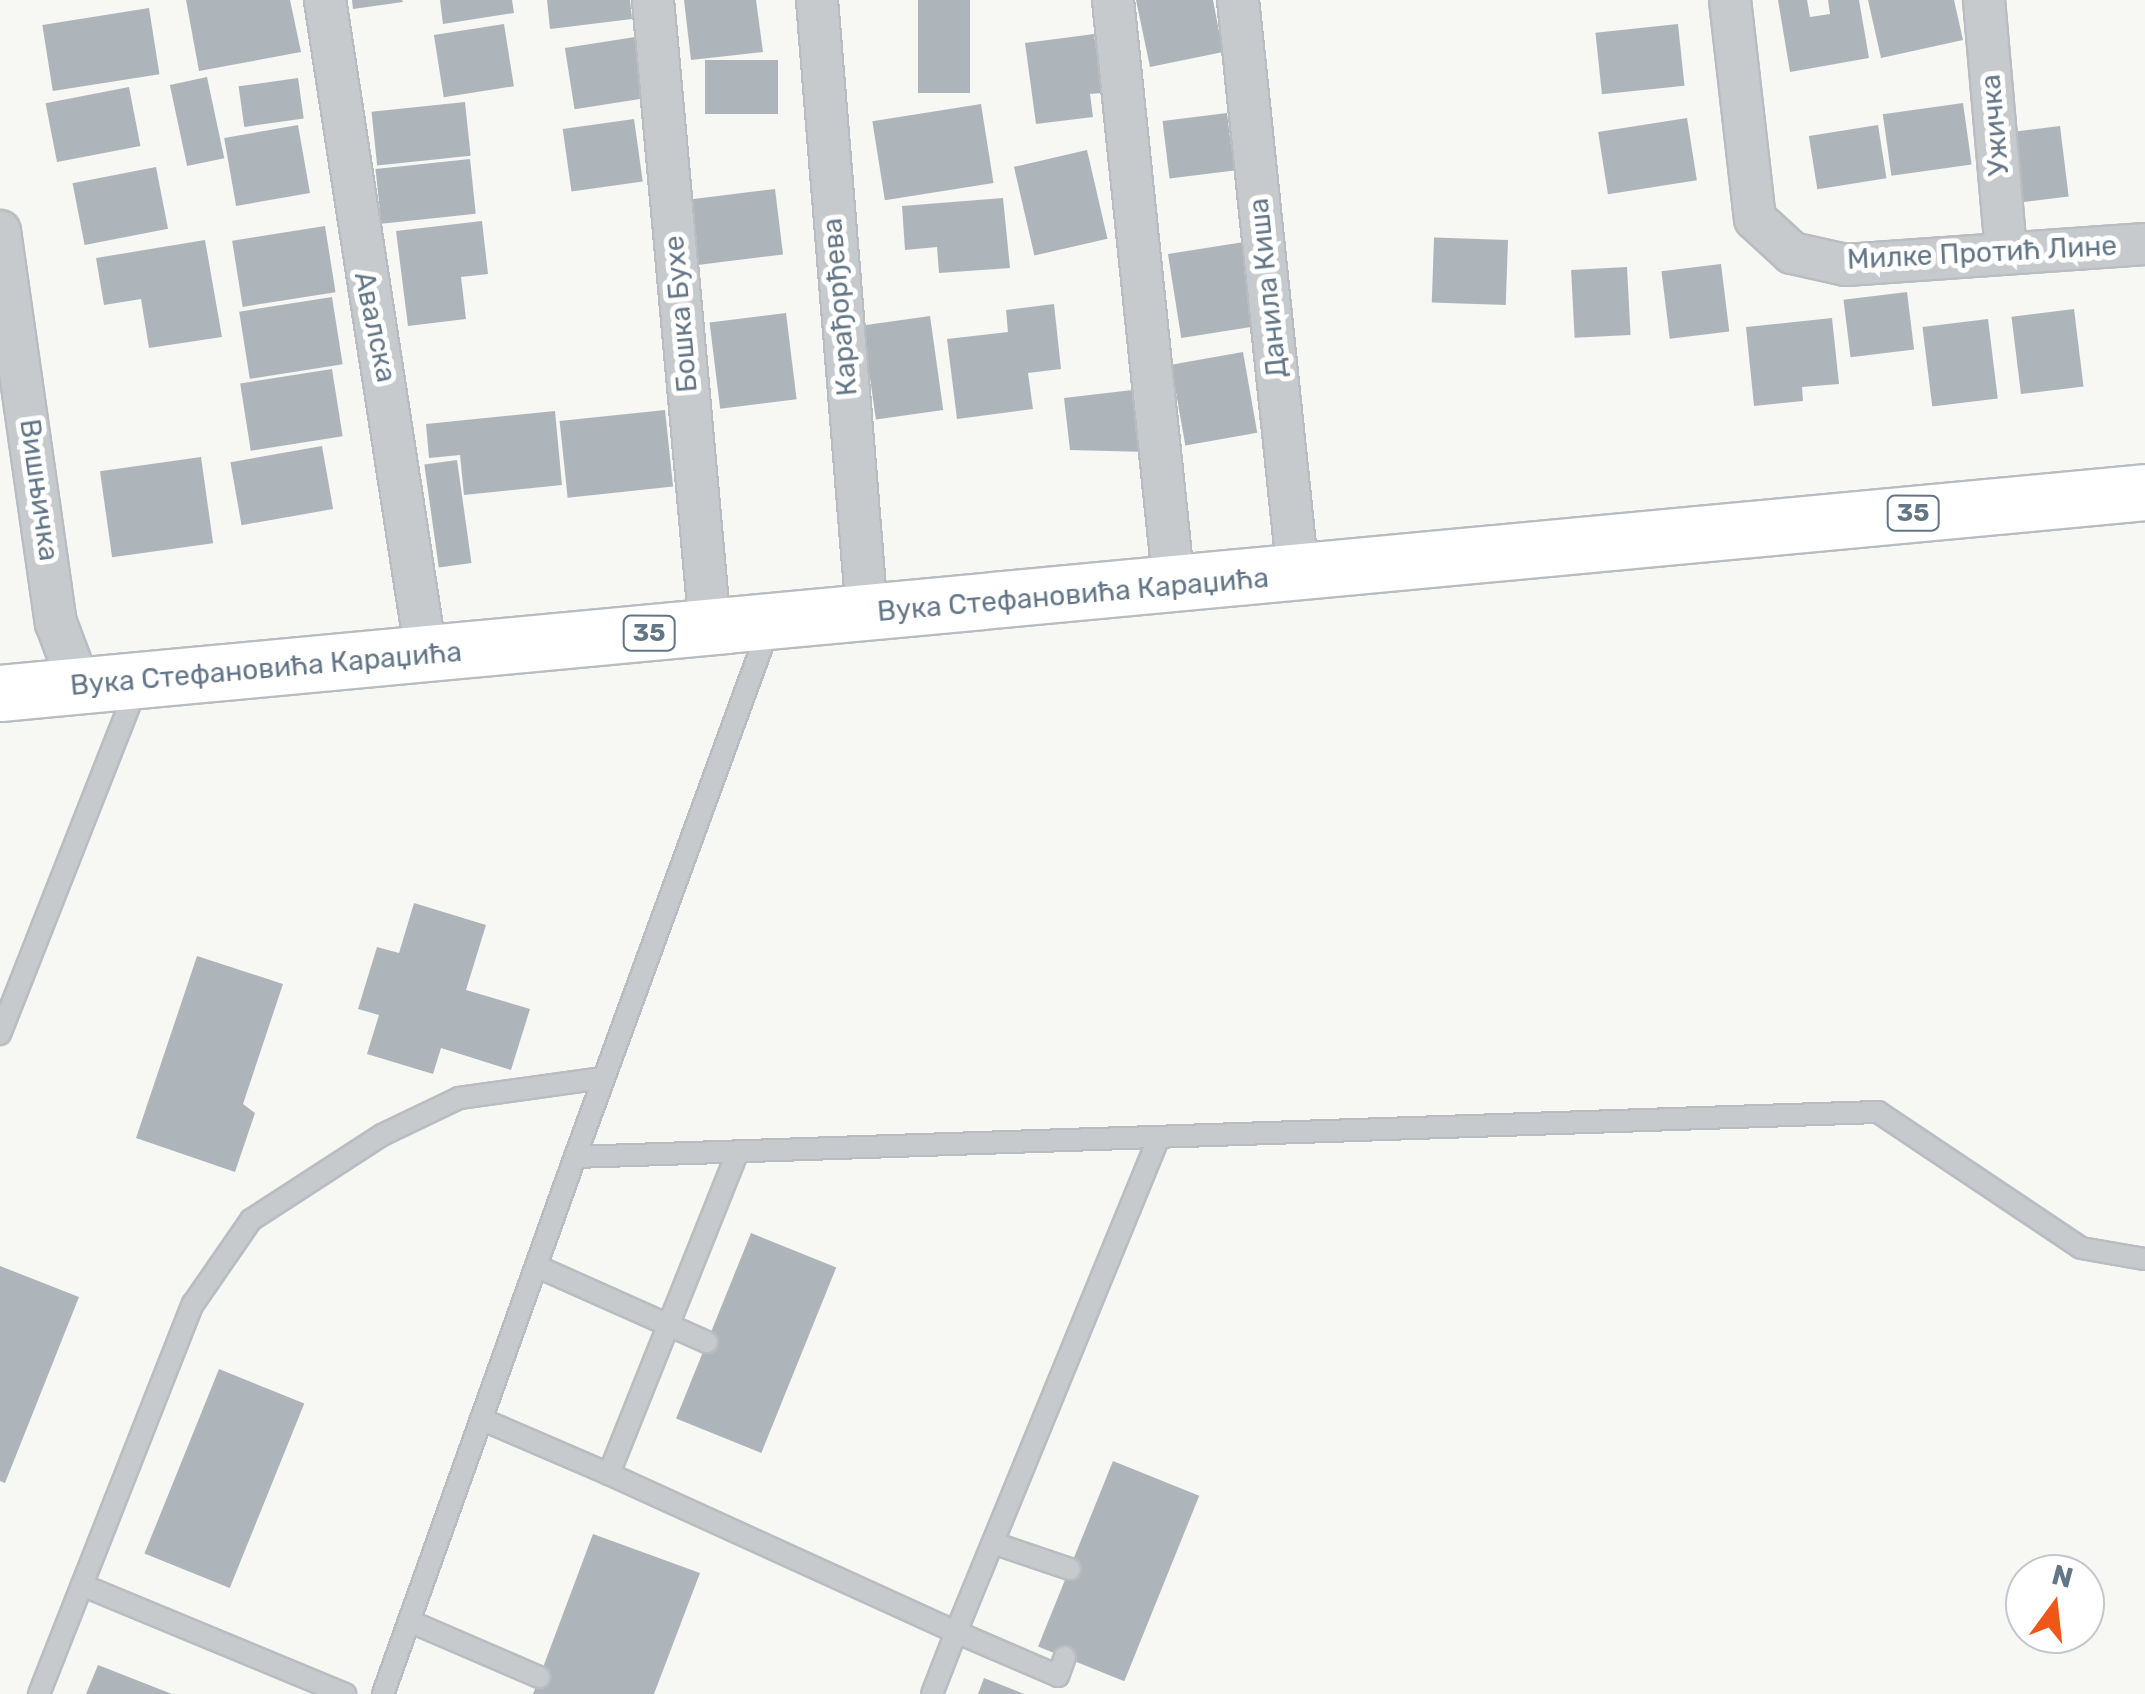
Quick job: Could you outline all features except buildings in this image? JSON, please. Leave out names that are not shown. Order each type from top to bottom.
[{"type":"main road","name":"Вука Стефановића Караџића","points":[[0,692],[1298,575],[2145,492]]},
{"type":"street","name":"Авалска","points":[[326,0],[426,654]]},
{"type":"street","name":"Бошка Бухе","points":[[653,0],[710,627]]},
{"type":"street","name":"Карађорђева","points":[[817,0],[867,614]]},
{"type":"street","points":[[1113,0],[1174,586]]},
{"type":"street","name":"Данила Киша","points":[[1238,0],[1298,575]]},
{"type":"street","name":"Милке Протић Лине","points":[[1730,0],[1754,219],[1792,254],[1846,264],[2006,250],[2145,244]]},
{"type":"street","name":"Ужичка","points":[[1984,0],[2006,250]]},
{"type":"street","name":"Вишњичка","points":[[0,231],[56,623],[80,687]]},
{"type":"lane","points":[[383,1694],[771,622]]},
{"type":"lane","points":[[0,1034],[140,681]]},
{"type":"lane","points":[[39,1694],[193,1304],[251,1220],[382,1134],[460,1098],[604,1078]]},
{"type":"lane","points":[[575,1156],[1878,1112],[2081,1248],[2145,1258]]},
{"type":"lane","points":[[932,1694],[1159,1137]]},
{"type":"lane","points":[[610,1474],[738,1151]]},
{"type":"lane","points":[[536,1266],[707,1342]]},
{"type":"lane","points":[[481,1419],[1058,1676],[1065,1657]]},
{"type":"lane","points":[[993,1543],[1070,1569]]},
{"type":"lane","points":[[82,1585],[346,1694]]},
{"type":"lane","points":[[408,1621],[539,1677]]}]
